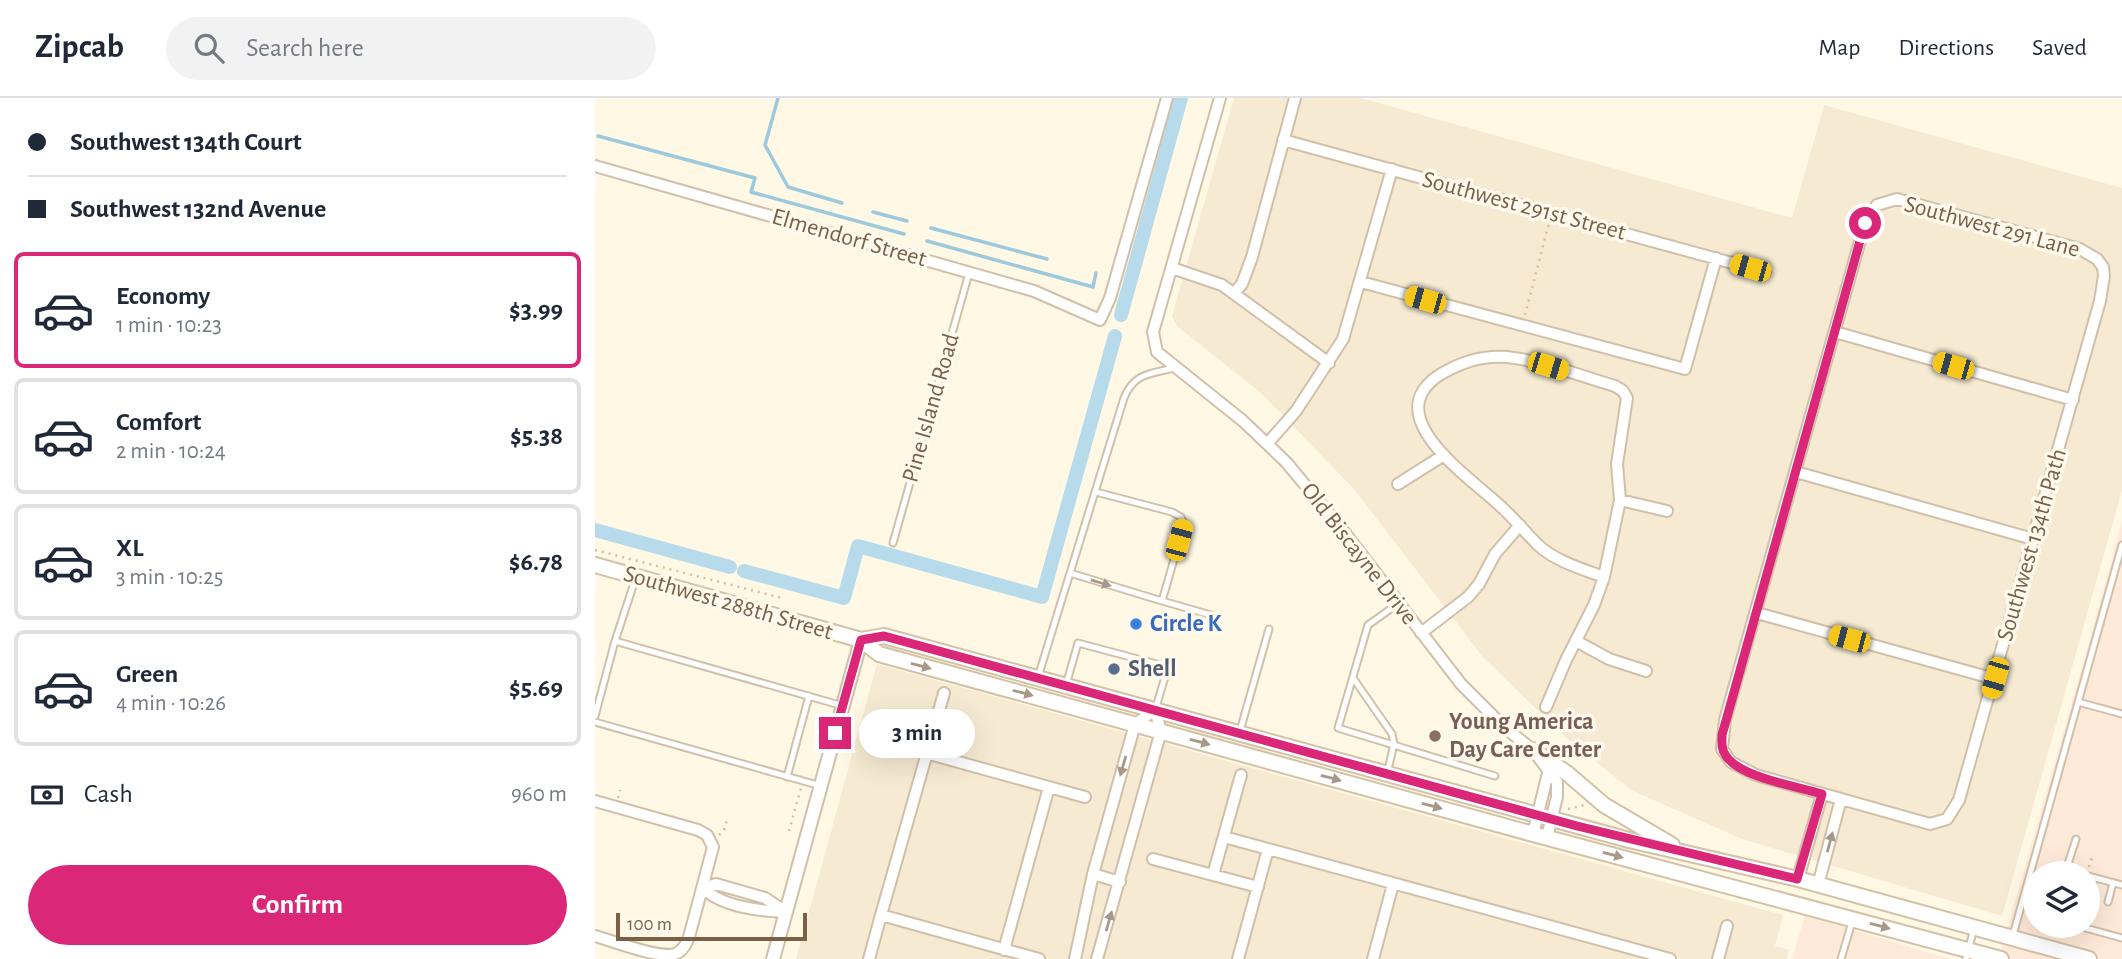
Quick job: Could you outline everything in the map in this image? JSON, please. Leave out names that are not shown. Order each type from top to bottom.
[{"type":"main road","name":"Southwest 288th Street","points":[[595,565],[861,640],[879,654],[1853,919],[1967,954],[2001,959]]},
{"type":"main road","name":"Southwest 288th Street","points":[[861,640],[884,636],[1386,774],[1550,815],[1685,853],[1818,884],[2089,959]]},
{"type":"main road","points":[[1534,750],[1569,774],[1604,805],[1685,853]]},
{"type":"main road","points":[[1382,792],[1386,774]]},
{"type":"street","name":"Elmendorf Street","points":[[595,166],[1034,291],[1100,320],[1110,298],[1167,98]]},
{"type":"street","points":[[1220,98],[1172,268],[1209,279],[1234,293],[1329,363]]},
{"type":"street","points":[[1234,293],[1247,273],[1295,98]]},
{"type":"street","name":"Southwest 291st Street","points":[[1283,140],[1765,272]]},
{"type":"street","points":[[1268,443],[1296,411],[1329,363],[1347,328],[1392,169]]},
{"type":"street","name":"Southwest 291 Lane","points":[[1835,332],[1865,223],[1877,205],[1897,199],[2080,249],[2097,259],[2102,267]]},
{"type":"street","points":[[1361,282],[1685,369],[1716,258]]},
{"type":"street","name":"Southwest 134th Path","points":[[1841,799],[1930,824],[1947,819],[1959,800],[2100,301],[2104,276],[2102,267]]},
{"type":"street","name":"Old Biscayne Drive","points":[[1172,268],[1153,331],[1157,352],[1268,443],[1322,503],[1473,698],[1534,750],[1557,782],[1550,815],[1540,835]]},
{"type":"street","points":[[1818,884],[1841,799],[1739,768],[1722,749],[1725,720],[1835,332],[2073,400]]},
{"type":"street","points":[[1546,707],[1604,577],[1620,500],[1617,464],[1627,398],[1623,391],[1615,386],[1525,359],[1487,358],[1459,364],[1425,386],[1419,395],[1418,416],[1444,455],[1550,554],[1604,577]]},
{"type":"street","points":[[1398,485],[1444,455]]},
{"type":"street","points":[[1796,472],[2033,539]]},
{"type":"street","points":[[1620,500],[1667,511]]},
{"type":"street","points":[[1422,633],[1468,597],[1479,584],[1495,554],[1520,525]]},
{"type":"street","points":[[1757,613],[1995,678]]},
{"type":"street","points":[[773,959],[861,640]]},
{"type":"street","points":[[1576,641],[1609,659],[1646,671]]},
{"type":"street","points":[[869,959],[944,692]]},
{"type":"street","points":[[1075,959],[1093,874],[1135,724],[1155,710],[1161,731],[1097,959]]},
{"type":"street","points":[[926,753],[1085,797]]},
{"type":"street","points":[[1213,875],[1241,775]]},
{"type":"street","points":[[1005,950],[1049,787]]},
{"type":"street","points":[[1797,879],[1822,794]]},
{"type":"street","points":[[595,801],[705,834],[712,842],[713,850],[687,942],[682,950],[660,954],[595,936]]},
{"type":"street","points":[[1224,837],[1670,959]]},
{"type":"street","points":[[1238,959],[1268,849]]},
{"type":"street","points":[[1153,859],[1258,887]]},
{"type":"street","points":[[1093,874],[1120,882]]},
{"type":"street","points":[[702,888],[716,884],[765,898],[786,912]]},
{"type":"street","points":[[1373,959],[1393,884]]},
{"type":"street","points":[[881,915],[1039,959]]},
{"type":"street","points":[[1718,959],[1727,926]]},
{"type":"lane","name":"Pine Island Road","points":[[893,543],[969,273]]},
{"type":"lane","points":[[1038,678],[1128,388],[1139,377],[1176,367]]},
{"type":"lane","points":[[1096,492],[1172,512],[1181,517],[1184,524],[1162,601]]},
{"type":"lane","points":[[2012,938],[2122,545]]},
{"type":"lane","points":[[1070,573],[1211,615]]},
{"type":"lane","points":[[595,716],[636,576]]},
{"type":"lane","points":[[1399,603],[1368,625],[1338,728],[1495,776]]},
{"type":"lane","points":[[1239,734],[1269,629]]},
{"type":"lane","points":[[615,641],[843,706]]},
{"type":"lane","points":[[1066,686],[1078,643],[1168,667],[1155,710]]},
{"type":"lane","points":[[1353,678],[1392,734],[1394,744],[1386,774]]},
{"type":"lane","points":[[787,776],[809,696]]},
{"type":"lane","points":[[2078,702],[2122,714]]},
{"type":"lane","points":[[595,722],[821,786]]},
{"type":"lane","points":[[2069,861],[2076,839]]},
{"type":"lane","points":[[2100,879],[2122,885]]},
{"type":"lane","points":[[2108,902],[2113,883]]},
{"type":"lane","points":[[1843,959],[1853,919]]},
{"type":"lane","points":[[2102,925],[2100,932],[2122,938]]},
{"type":"lane","points":[[1967,954],[1974,927]]},
{"type":"lane","points":[[2115,936],[2117,929]]},
{"type":"path","points":[[1525,315],[1550,219]]},
{"type":"path","points":[[595,550],[782,598]]},
{"type":"path","points":[[789,831],[803,781]]},
{"type":"path","points":[[1550,815],[1592,804]]},
{"type":"path","points":[[724,830],[727,820]]},
{"type":"path","points":[[2091,861],[2092,857]]},
{"type":"shaded area","points":[[1234,98],[1361,98],[1792,218],[1824,105],[2122,188],[2122,490],[2002,916],[1742,839],[1631,790],[1563,735],[1482,656],[1354,489],[1261,393],[1178,327],[1172,316]]},
{"type":"shaded area","points":[[2122,522],[2122,959],[1999,959],[2023,875],[2023,938],[2100,938],[2100,861],[2027,861]]},
{"type":"shaded area","points":[[877,664],[1783,915],[1775,946],[1789,950],[1787,959],[796,959]]},
{"type":"shaded area","points":[[1805,915],[1949,959],[1792,959]]},
{"type":"waterway","points":[[778,98],[765,145],[788,187],[842,203]]},
{"type":"waterway","points":[[1121,315],[1181,98]]},
{"type":"waterway","points":[[598,136],[755,178],[751,192],[904,234]]},
{"type":"waterway","points":[[873,212],[907,221]]},
{"type":"waterway","points":[[931,228],[1047,259]]},
{"type":"waterway","points":[[927,241],[1093,287],[1096,273]]},
{"type":"waterway","points":[[744,571],[844,598],[858,546],[1042,597],[1115,336]]},
{"type":"waterway","points":[[595,530],[730,567]]},
{"type":"place","name":"Circle K","points":[[1136,624]]},
{"type":"place","name":"Shell","points":[[1114,669]]},
{"type":"place","name":"Young America Day Care Center","points":[[1435,736]]},
{"type":"route","points":[[835,733],[861,640],[884,636],[1648,845],[1797,879],[1822,794],[1739,768],[1725,755],[1722,735],[1865,223]]}]
